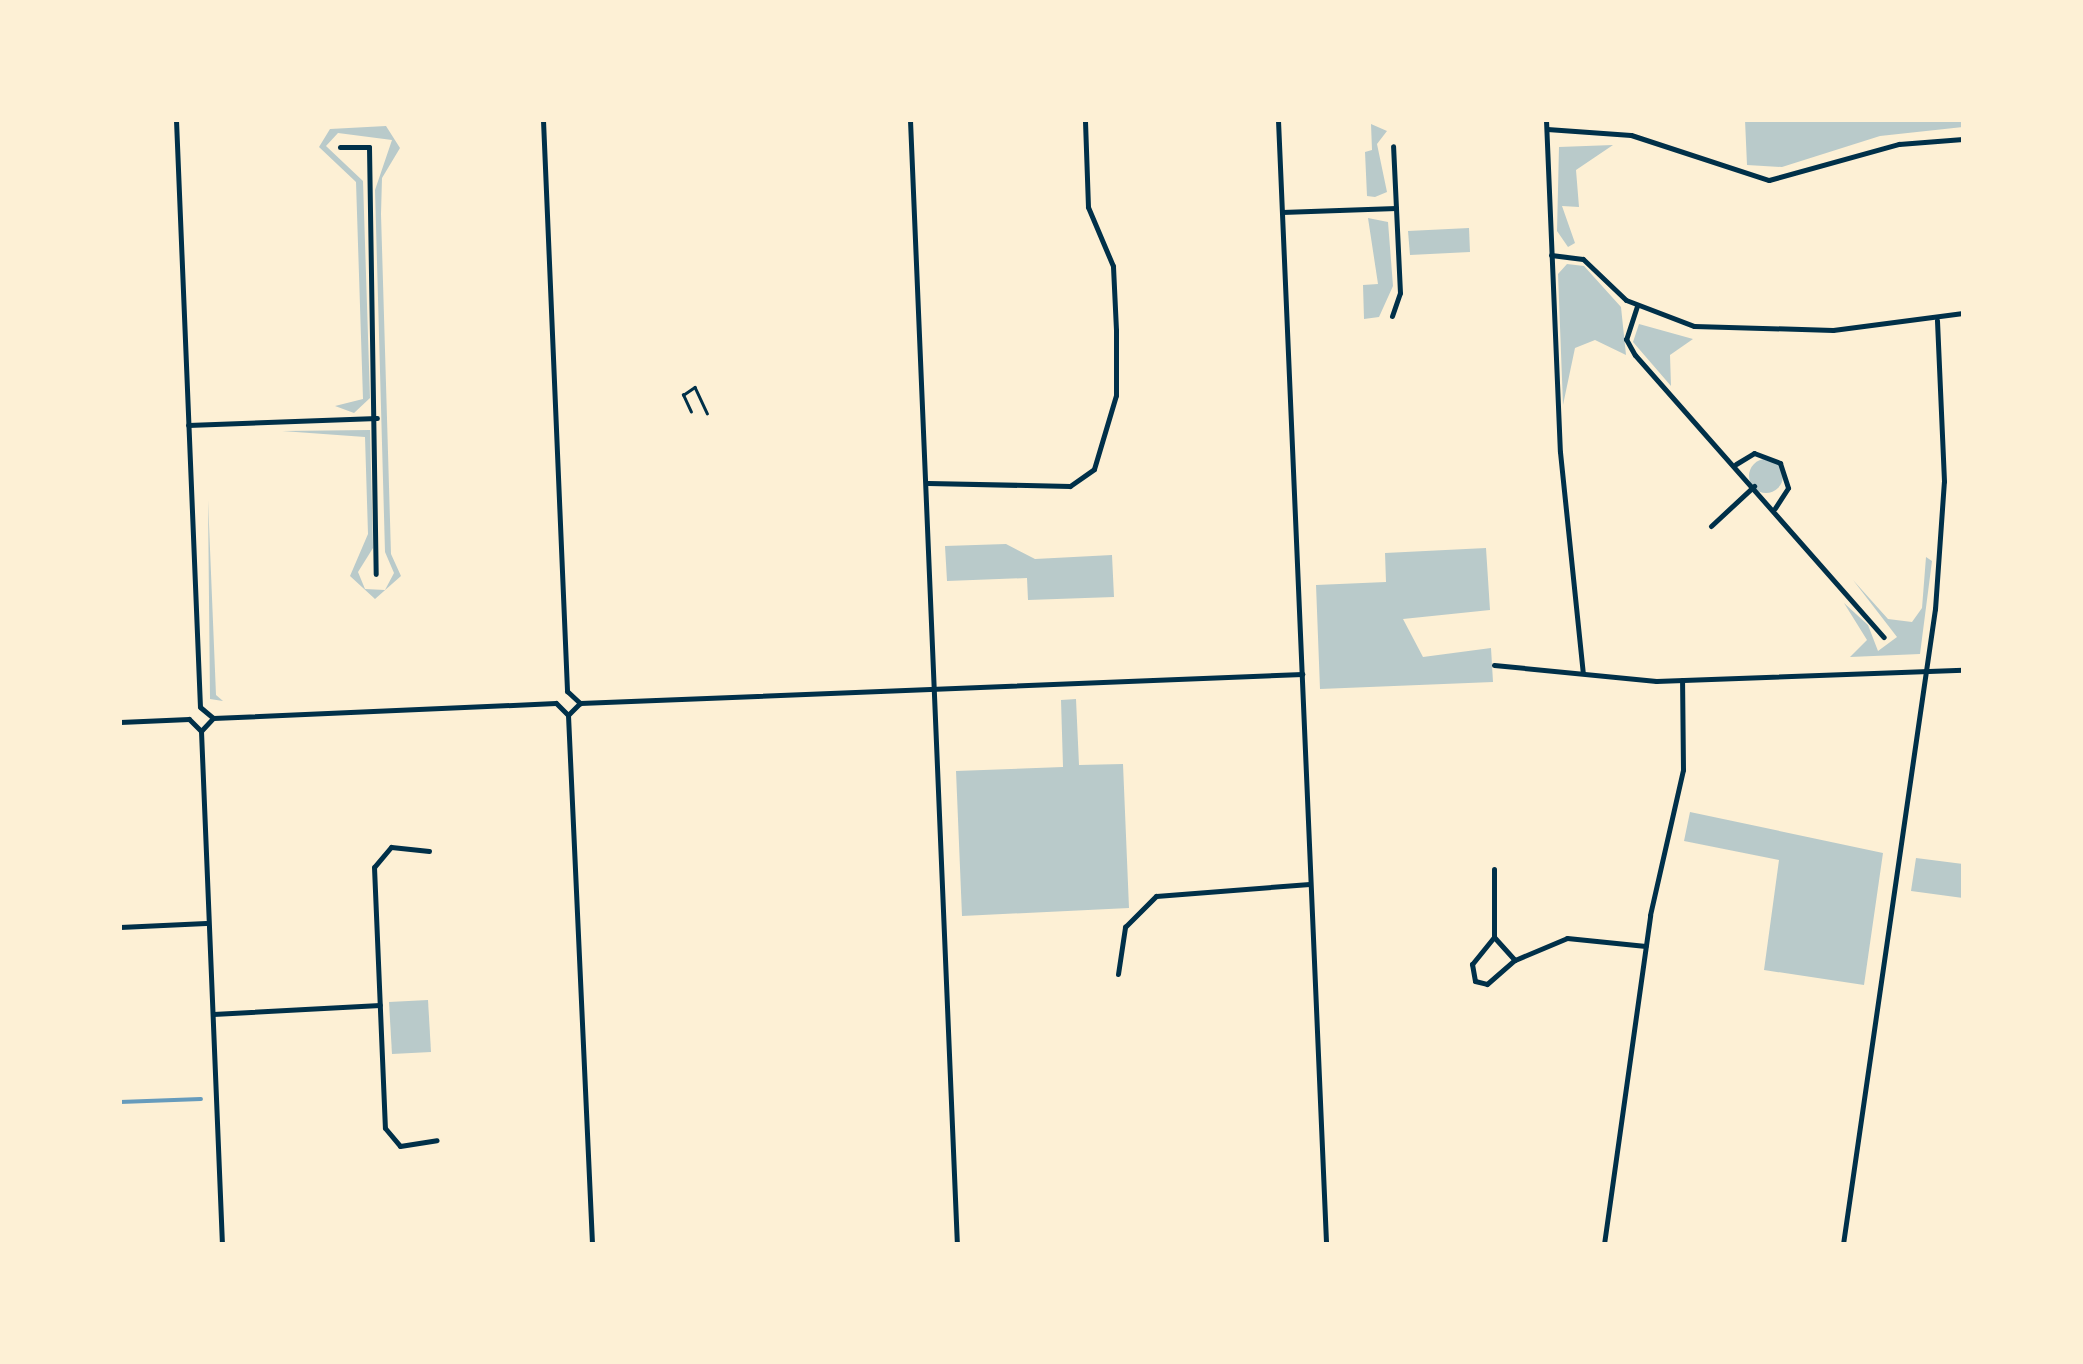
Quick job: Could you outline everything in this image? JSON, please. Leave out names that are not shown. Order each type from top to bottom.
[{"type":"street","points":[[120,722],[189,719],[200,707],[176,120]]},
{"type":"street","points":[[544,120],[566,691],[556,704]]},
{"type":"street","points":[[910,120],[957,1244]]},
{"type":"street","points":[[926,483],[1070,486],[1094,469],[1115,402],[1116,330],[1112,258],[1088,207],[1085,120]]},
{"type":"street","points":[[1278,120],[1326,1244]]},
{"type":"street","points":[[1546,120],[1564,514],[1584,673]]},
{"type":"street","points":[[1546,129],[1632,136],[1722,172],[1769,180],[1899,144],[1963,139]]},
{"type":"street","points":[[1392,316],[1396,208],[1393,146]]},
{"type":"street","points":[[340,148],[368,147],[377,418],[376,574]]},
{"type":"street","points":[[1282,212],[1396,208]]},
{"type":"street","points":[[1551,256],[1583,258],[1637,306],[1679,323],[1750,330],[1937,320],[1963,313]]},
{"type":"street","points":[[1637,306],[1629,347],[1775,508],[1884,637]]},
{"type":"street","points":[[1842,1244],[1927,671],[1944,481],[1937,320]]},
{"type":"street","points":[[188,425],[377,418]]},
{"type":"street","points":[[1735,465],[1754,453],[1780,463],[1788,482],[1775,508]]},
{"type":"street","points":[[1711,526],[1754,486]]},
{"type":"street","points":[[1494,665],[1682,680],[1963,670]]},
{"type":"street","points":[[568,715],[580,703],[1302,674]]},
{"type":"street","points":[[1604,1244],[1646,946],[1683,770],[1682,680]]},
{"type":"street","points":[[566,691],[580,703]]},
{"type":"street","points":[[200,707],[213,718],[556,704],[568,715],[592,1244]]},
{"type":"street","points":[[201,731],[213,718]]},
{"type":"street","points":[[189,719],[201,731],[222,1244]]},
{"type":"street","points":[[390,1139],[373,853],[429,851]]},
{"type":"street","points":[[1494,869],[1494,937],[1472,964],[1474,981],[1487,984],[1516,960],[1567,938],[1646,946]]},
{"type":"street","points":[[1118,974],[1125,927],[1156,896],[1310,884]]},
{"type":"street","points":[[120,927],[206,922]]},
{"type":"street","points":[[1494,937],[1516,960]]},
{"type":"street","points":[[212,1014],[380,1005]]},
{"type":"street","points":[[390,1139],[408,1146],[438,1140]]},
{"type":"street","points":[[382,1144],[390,1139]]},
{"type":"path","points":[[691,412],[683,395],[695,388],[707,413]]},
{"type":"shaded area","points":[[1745,120],[1963,120],[1963,127],[1880,136],[1782,167],[1747,165]]},
{"type":"shaded area","points":[[1371,124],[1387,131],[1377,144],[1387,192],[1375,197],[1367,196],[1365,152],[1372,150]]},
{"type":"shaded area","points":[[386,126],[400,148],[382,178],[381,214],[391,554],[401,576],[375,599],[350,576],[368,534],[365,437],[282,431],[370,430],[373,548],[358,572],[365,589],[385,590],[394,573],[385,552],[375,190],[392,140],[338,133],[326,146],[363,181],[370,398],[354,413],[335,406],[363,399],[356,182],[319,147],[330,129]]},
{"type":"shaded area","points":[[1613,145],[1576,170],[1579,207],[1562,206],[1575,243],[1568,247],[1557,231],[1559,147]]},
{"type":"shaded area","points":[[1368,218],[1388,222],[1393,286],[1379,317],[1364,319],[1363,285],[1378,284]]},
{"type":"shaded area","points":[[1469,228],[1470,252],[1410,255],[1408,231]]},
{"type":"shaded area","points":[[1567,264],[1584,266],[1621,307],[1626,355],[1595,340],[1575,348],[1563,405],[1558,274]]},
{"type":"shaded area","points":[[1639,324],[1693,339],[1670,355],[1671,386],[1633,342]]},
{"type":"shaded area","points":[[1766,459],[1778,464],[1783,476],[1778,488],[1766,493],[1754,488],[1749,476],[1754,464]]},
{"type":"shaded area","points":[[208,500],[216,695],[223,701],[210,699]]},
{"type":"shaded area","points":[[1006,544],[1035,559],[1112,555],[1114,597],[1028,600],[1027,578],[947,581],[945,546]]},
{"type":"shaded area","points":[[1486,548],[1490,610],[1403,619],[1423,657],[1491,648],[1493,682],[1320,689],[1316,585],[1386,582],[1385,553]]},
{"type":"shaded area","points":[[1926,557],[1932,561],[1920,654],[1850,657],[1867,640],[1844,603],[1868,625],[1878,651],[1897,637],[1853,580],[1888,619],[1912,622],[1922,608]]},
{"type":"shaded area","points":[[1076,699],[1079,765],[1123,764],[1129,908],[962,916],[956,771],[1063,767],[1061,700]]},
{"type":"shaded area","points":[[1690,812],[1883,853],[1864,985],[1764,970],[1779,860],[1684,841]]},
{"type":"shaded area","points":[[1916,858],[1963,864],[1963,898],[1911,891]]},
{"type":"shaded area","points":[[428,1000],[431,1052],[392,1054],[389,1002]]},
{"type":"waterway","points":[[120,1102],[201,1099]]}]
